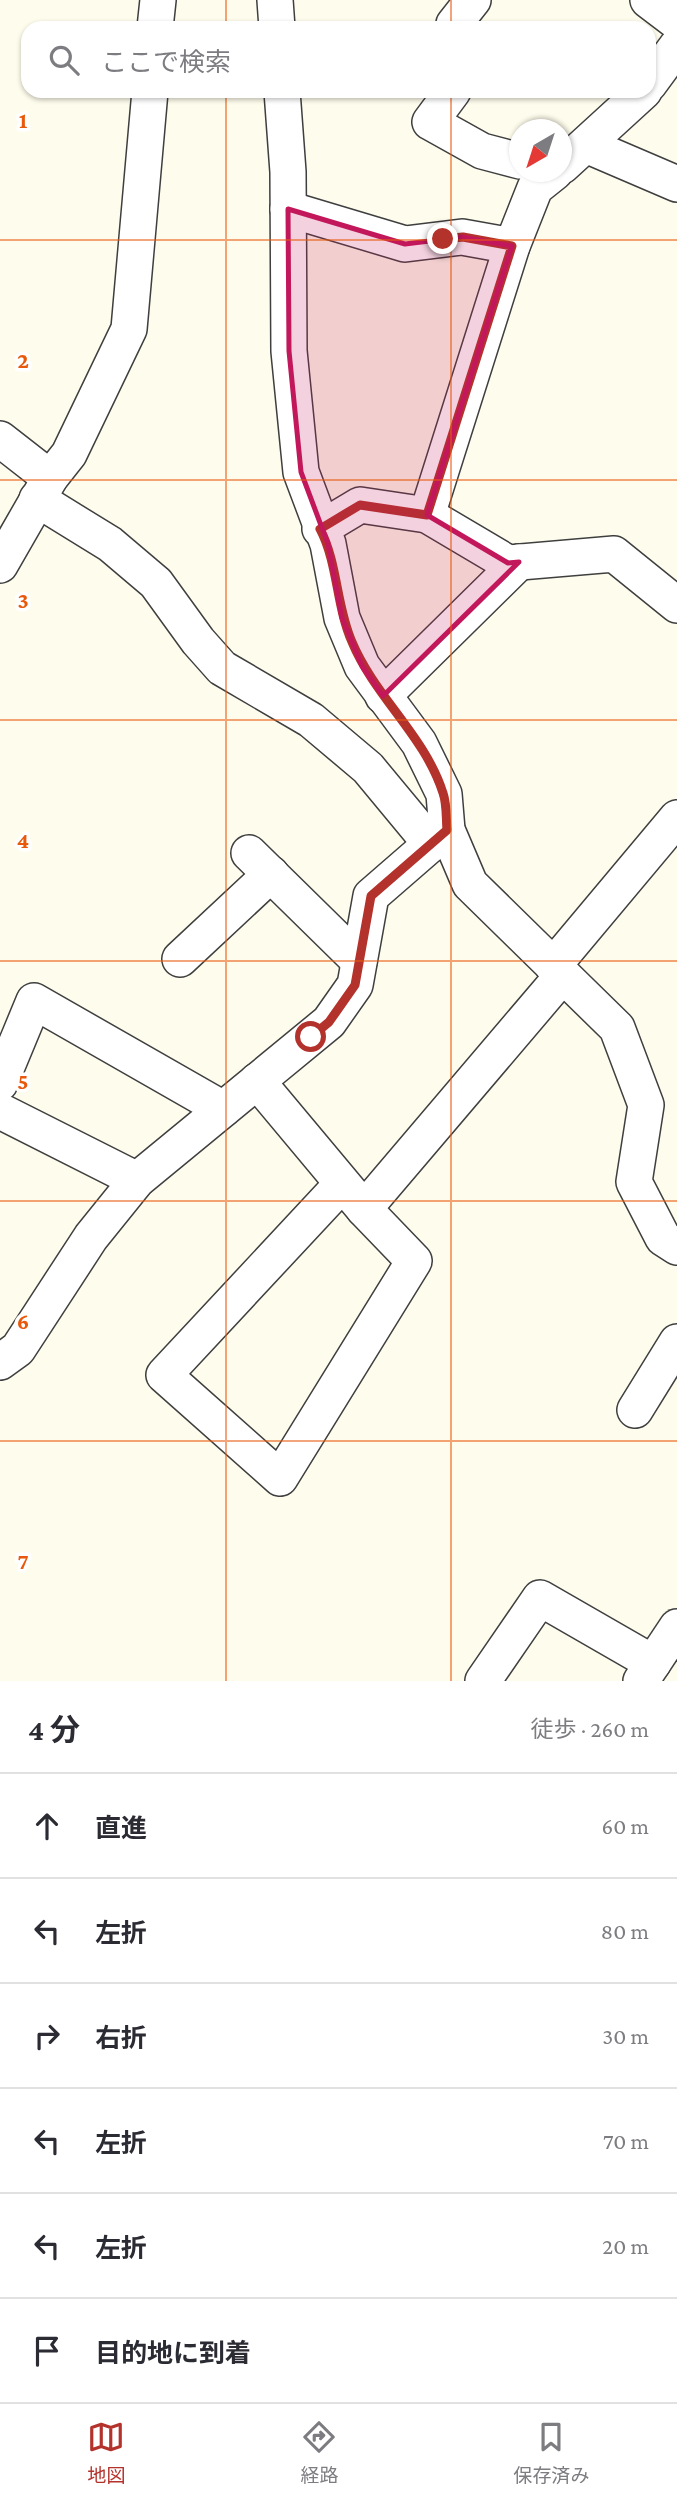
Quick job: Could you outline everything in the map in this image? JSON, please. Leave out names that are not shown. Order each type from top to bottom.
[{"type":"street","points":[[156,21],[158,0]]},
{"type":"street","points":[[275,0],[276,21]]},
{"type":"street","points":[[456,21],[472,0]]},
{"type":"street","points":[[648,0],[677,22]]},
{"type":"street","points":[[656,74],[677,46]]},
{"type":"street","points":[[0,565],[43,488],[69,454],[129,329],[149,98]]},
{"type":"street","points":[[0,1362],[18,1349],[91,1237],[137,1180],[329,1022],[355,985],[371,896],[439,837],[444,794],[419,743],[362,666],[342,618],[328,544],[320,529],[301,472],[289,351],[288,209],[282,98]]},
{"type":"street","points":[[448,98],[430,122],[482,150],[509,156]]},
{"type":"street","points":[[572,148],[635,98]]},
{"type":"street","points":[[572,167],[675,179]]},
{"type":"street","points":[[427,515],[512,246],[540,182]]},
{"type":"street","points":[[288,209],[405,244],[463,237],[512,246]]},
{"type":"street","points":[[0,439],[43,488],[156,583],[198,641],[222,668],[311,720],[368,768],[439,837],[470,884],[617,1028],[646,1105],[634,1182],[663,1238],[677,1247]]},
{"type":"street","points":[[320,529],[360,505],[427,515],[508,563],[614,554],[677,605]]},
{"type":"street","points":[[383,696],[519,562]]},
{"type":"street","points":[[257,1082],[353,1196],[414,1261],[280,1478],[164,1374],[353,1196],[558,970],[677,818]]},
{"type":"street","points":[[180,959],[260,864],[359,961]]},
{"type":"street","points":[[0,1083],[34,1001],[223,1110]]},
{"type":"street","points":[[0,1111],[137,1180]]},
{"type":"street","points":[[635,1410],[677,1342]]},
{"type":"street","points":[[483,1681],[540,1598],[647,1672],[677,1627]]},
{"type":"highlighted area","points":[[288,209],[405,244],[462,237],[512,246],[427,515],[508,563],[519,562],[383,696],[362,666],[342,618],[328,544],[301,472],[289,351]]},
{"type":"route","points":[[311,1037],[329,1022],[355,985],[371,896],[447,830],[444,794],[419,743],[362,666],[342,618],[328,544],[320,529],[360,505],[427,515],[512,246],[463,237],[443,239]]}]
